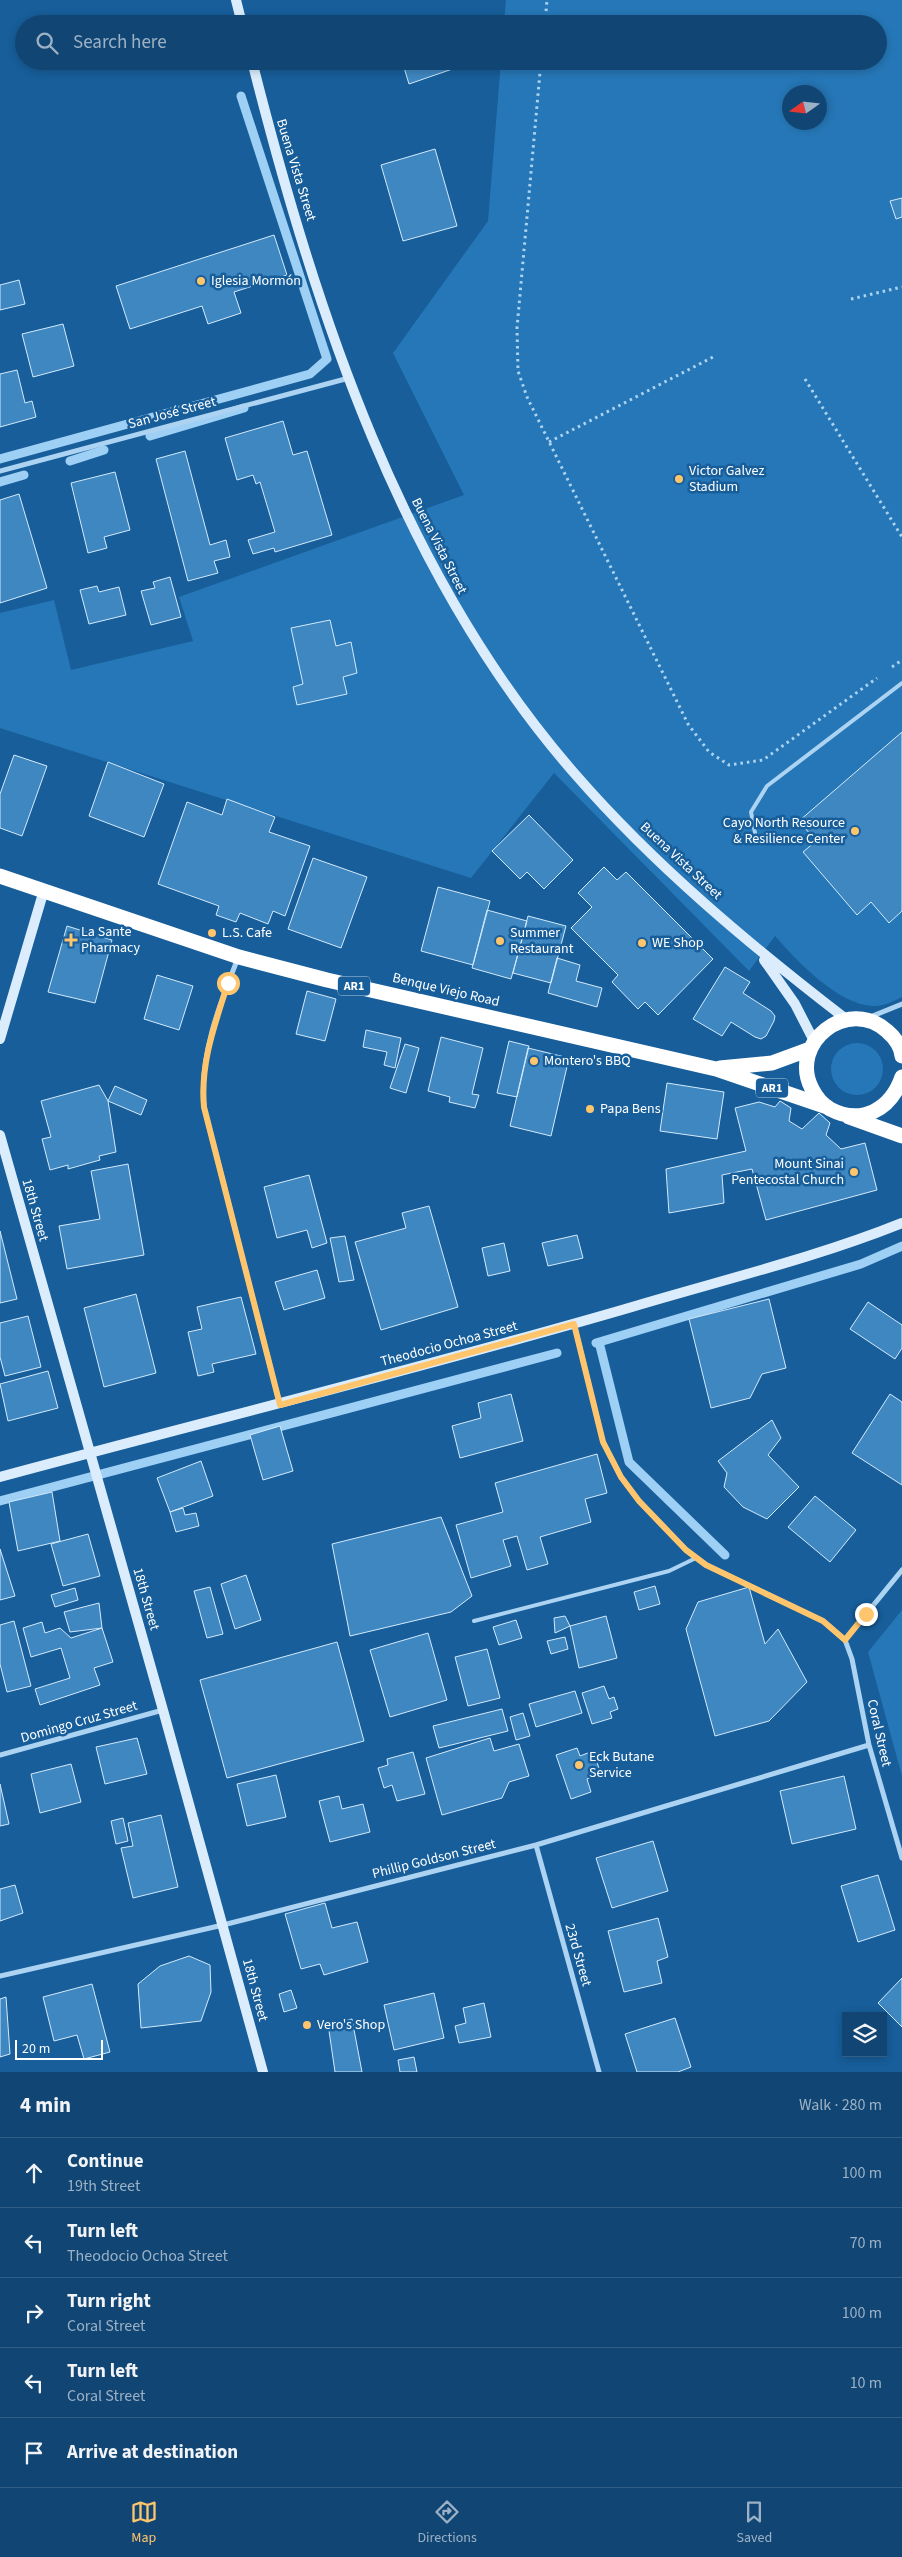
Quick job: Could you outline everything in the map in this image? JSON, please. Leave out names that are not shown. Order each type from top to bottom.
[{"type":"highway","name":"Benque Viejo Road","points":[[0,876],[239,957],[327,980],[716,1069],[834,1111]]},
{"type":"highway","points":[[902,1056],[902,1052],[894,1037],[880,1025],[864,1019],[846,1019],[828,1026],[812,1045],[806,1065],[808,1081],[816,1096],[834,1111],[862,1116],[882,1108],[897,1093],[902,1077]]},
{"type":"highway","name":"Benque Viejo Road","points":[[716,1069],[772,1062],[812,1045]]},
{"type":"highway","name":"AR1","points":[[834,1111],[902,1136]]},
{"type":"street","points":[[236,0],[240,15]]},
{"type":"street","name":"Buena Vista Street","points":[[254,70],[274,149],[349,378],[401,502],[434,571],[482,652],[573,772],[609,811],[758,951],[846,1019]]},
{"type":"street","name":"San José Street","points":[[0,471],[349,378]]},
{"type":"street","points":[[0,1039],[44,890]]},
{"type":"street","name":"Buena Vista Street","points":[[758,951],[796,1004],[812,1045]]},
{"type":"street","points":[[239,957],[228,983],[204,1062],[202,1083],[204,1107],[280,1405]]},
{"type":"street","points":[[864,1019],[902,1004]]},
{"type":"street","name":"18th Street","points":[[0,1135],[163,1710],[263,2072]]},
{"type":"street","name":"Theodocio Ochoa Street","points":[[0,1477],[280,1405],[574,1324],[821,1252],[902,1222]]},
{"type":"street","points":[[574,1324],[603,1442],[621,1477],[639,1501],[696,1558],[706,1565],[823,1621],[845,1640],[902,1570]]},
{"type":"street","name":"Coral Street","points":[[845,1640],[852,1659],[869,1745],[902,1858]]},
{"type":"street","name":"Domingo Cruz Street","points":[[0,1755],[163,1710]]},
{"type":"street","name":"Phillip Goldson Street","points":[[0,1976],[223,1925],[536,1845],[869,1745]]},
{"type":"street","name":"23rd Street","points":[[536,1845],[599,2072]]},
{"type":"lane","points":[[754,833],[751,812],[767,786],[902,683]]},
{"type":"lane","points":[[474,1621],[669,1571],[696,1558]]},
{"type":"path","points":[[546,15],[547,0]]},
{"type":"path","points":[[540,70],[516,328],[518,371],[527,397],[688,724],[709,752],[729,765],[763,760],[879,676]]},
{"type":"path","points":[[851,299],[902,287]]},
{"type":"path","points":[[549,442],[713,357]]},
{"type":"path","points":[[805,379],[902,537]]},
{"type":"path","points":[[887,671],[902,660]]},
{"type":"shaded area","name":"Victor Galvez Stadium","points":[[506,0],[902,0],[902,997],[880,1006],[860,1004],[846,998],[819,980],[775,936],[749,971],[554,773],[471,878],[0,728],[0,613],[54,600],[71,670],[193,641],[179,597],[464,495],[393,353],[488,221],[500,70],[887,70],[887,15],[505,15]]},
{"type":"shaded area","points":[[852,1043],[862,1043],[876,1050],[883,1064],[883,1074],[876,1088],[862,1095],[852,1095],[842,1091],[835,1084],[831,1074],[831,1064],[835,1054],[842,1047]]},
{"type":"shaded area","points":[[902,1610],[902,1776],[868,1652]]},
{"type":"building","points":[[405,70],[450,70],[409,84]]},
{"type":"building","points":[[435,149],[457,226],[403,241],[381,165]]},
{"type":"building","points":[[902,198],[902,217],[896,219],[890,201]]},
{"type":"building","name":"Iglesia Mormón","points":[[274,235],[287,275],[234,292],[241,313],[208,324],[202,306],[130,329],[116,286]]},
{"type":"building","points":[[19,280],[25,304],[0,310],[0,285]]},
{"type":"building","points":[[63,324],[74,366],[33,377],[22,334]]},
{"type":"building","points":[[17,370],[25,403],[32,401],[36,417],[0,427],[0,374]]},
{"type":"building","points":[[283,421],[293,455],[307,451],[332,535],[275,552],[274,548],[253,554],[248,540],[275,532],[260,482],[256,484],[253,475],[237,480],[225,438]]},
{"type":"building","points":[[185,451],[210,545],[226,540],[230,557],[214,561],[218,573],[188,581],[156,459]]},
{"type":"building","points":[[115,472],[130,530],[104,537],[107,548],[88,553],[71,483]]},
{"type":"building","points":[[19,494],[47,588],[0,603],[0,500]]},
{"type":"building","points":[[170,577],[181,617],[151,625],[141,591],[155,588],[153,582]]},
{"type":"building","points":[[97,586],[99,592],[119,587],[126,615],[89,624],[80,590]]},
{"type":"building","points":[[330,620],[336,646],[351,642],[357,673],[343,677],[347,694],[297,705],[293,687],[303,684],[291,628]]},
{"type":"building","name":"Cayo North Resource & Resilience Center","points":[[902,732],[902,911],[889,923],[871,902],[857,915],[803,852],[816,841],[799,821]]},
{"type":"building","points":[[14,755],[47,766],[22,836],[0,828],[0,794]]},
{"type":"building","points":[[108,762],[164,784],[144,837],[89,816]]},
{"type":"building","points":[[227,799],[275,817],[269,832],[310,846],[285,916],[273,911],[268,924],[240,913],[236,922],[216,915],[219,906],[158,884],[187,802],[222,815]]},
{"type":"building","points":[[529,815],[573,860],[544,889],[527,872],[520,879],[492,851]]},
{"type":"building","points":[[313,858],[367,877],[341,948],[288,929]]},
{"type":"building","name":"WE Shop","points":[[604,867],[617,880],[626,872],[713,959],[658,1015],[645,1002],[638,1009],[612,982],[618,975],[571,928],[592,907],[578,893]]},
{"type":"building","points":[[438,887],[490,901],[473,965],[421,951]]},
{"type":"building","name":"Summer Restaurant","points":[[487,910],[527,921],[511,979],[472,968]]},
{"type":"building","points":[[528,916],[566,926],[551,983],[513,973]]},
{"type":"building","points":[[67,926],[112,940],[95,1003],[48,992]]},
{"type":"building","points":[[557,958],[580,965],[576,981],[602,988],[597,1007],[548,993]]},
{"type":"building","points":[[725,967],[750,982],[743,993],[771,1011],[775,1016],[766,1036],[761,1039],[731,1022],[722,1036],[693,1019]]},
{"type":"building","points":[[157,975],[193,986],[179,1030],[144,1019]]},
{"type":"building","points":[[307,991],[336,999],[325,1041],[296,1034]]},
{"type":"building","points":[[366,1030],[401,1038],[395,1068],[384,1065],[387,1052],[363,1047]]},
{"type":"building","points":[[441,1037],[483,1048],[472,1094],[479,1095],[475,1108],[449,1102],[450,1097],[428,1091]]},
{"type":"building","points":[[509,1041],[529,1046],[517,1097],[497,1093]]},
{"type":"building","points":[[405,1044],[419,1048],[406,1093],[390,1088]]},
{"type":"building","points":[[528,1048],[569,1058],[551,1136],[510,1126]]},
{"type":"building","points":[[667,1083],[724,1092],[717,1139],[660,1131]]},
{"type":"building","points":[[99,1085],[108,1101],[116,1152],[99,1156],[100,1160],[68,1169],[68,1165],[50,1170],[42,1139],[51,1137],[41,1101]]},
{"type":"building","points":[[115,1086],[147,1100],[141,1115],[108,1101]]},
{"type":"building","points":[[780,1101],[791,1108],[789,1121],[802,1129],[819,1113],[830,1123],[826,1135],[841,1149],[865,1143],[877,1190],[766,1220],[752,1169],[722,1175],[724,1203],[669,1213],[666,1169],[746,1151],[735,1108],[759,1102],[775,1107]]},
{"type":"building","points":[[128,1164],[144,1255],[67,1269],[59,1226],[100,1219],[91,1171]]},
{"type":"building","points":[[309,1175],[327,1243],[312,1248],[307,1230],[277,1238],[264,1187]]},
{"type":"building","points":[[429,1206],[458,1307],[381,1330],[355,1242],[406,1228],[402,1213]]},
{"type":"building","points":[[0,1231],[17,1299],[0,1303]]},
{"type":"building","points":[[577,1235],[583,1258],[548,1266],[542,1243]]},
{"type":"building","points":[[345,1236],[354,1280],[339,1282],[330,1238]]},
{"type":"building","points":[[504,1243],[510,1271],[488,1276],[482,1248]]},
{"type":"building","points":[[317,1270],[325,1298],[284,1310],[275,1282]]},
{"type":"building","points":[[136,1294],[156,1373],[104,1387],[84,1308]]},
{"type":"building","points":[[241,1297],[256,1354],[212,1364],[214,1372],[198,1376],[188,1332],[202,1329],[197,1307]]},
{"type":"building","points":[[769,1299],[786,1368],[762,1374],[750,1398],[711,1408],[689,1319]]},
{"type":"building","points":[[868,1302],[902,1325],[902,1348],[895,1359],[850,1329]]},
{"type":"building","points":[[28,1316],[41,1367],[5,1376],[0,1357],[0,1323]]},
{"type":"building","points":[[48,1371],[58,1408],[8,1421],[0,1384]]},
{"type":"building","points":[[511,1394],[523,1441],[460,1458],[452,1426],[481,1418],[478,1403]]},
{"type":"building","points":[[890,1394],[902,1402],[902,1485],[852,1453]]},
{"type":"building","points":[[772,1420],[781,1438],[768,1455],[799,1487],[767,1519],[743,1507],[724,1487],[727,1473],[718,1461]]},
{"type":"building","points":[[280,1426],[293,1471],[263,1480],[250,1435]]},
{"type":"building","points":[[597,1454],[607,1493],[585,1499],[591,1522],[540,1537],[548,1564],[527,1570],[517,1536],[503,1540],[511,1566],[471,1578],[456,1525],[503,1512],[495,1483]]},
{"type":"building","points":[[201,1461],[213,1496],[170,1512],[157,1478]]},
{"type":"building","points":[[52,1492],[60,1541],[18,1551],[9,1502]]},
{"type":"building","points":[[815,1496],[856,1530],[830,1562],[788,1527]]},
{"type":"building","points":[[183,1508],[185,1515],[196,1513],[199,1526],[176,1532],[170,1512]]},
{"type":"building","points":[[441,1517],[472,1596],[451,1612],[350,1636],[332,1544]]},
{"type":"building","points":[[88,1534],[100,1576],[63,1586],[51,1544]]},
{"type":"building","points":[[0,1549],[15,1596],[0,1600]]},
{"type":"building","points":[[246,1575],[261,1620],[235,1629],[221,1584]]},
{"type":"building","points":[[655,1586],[660,1604],[639,1610],[634,1592]]},
{"type":"building","points":[[210,1587],[223,1634],[207,1638],[194,1591]]},
{"type":"building","points":[[749,1587],[765,1644],[778,1629],[807,1682],[769,1721],[715,1736],[686,1629],[698,1602]]},
{"type":"building","points":[[75,1588],[78,1600],[55,1607],[51,1595]]},
{"type":"building","points":[[99,1603],[102,1628],[70,1632],[64,1612]]},
{"type":"building","points":[[565,1616],[570,1626],[555,1633],[554,1618]]},
{"type":"building","points":[[606,1616],[617,1658],[579,1668],[570,1626]]},
{"type":"building","points":[[516,1620],[522,1638],[499,1645],[493,1627]]},
{"type":"building","points":[[14,1621],[31,1686],[7,1692],[0,1664],[0,1625]]},
{"type":"building","points":[[42,1622],[45,1633],[60,1628],[71,1638],[102,1628],[113,1662],[94,1668],[100,1685],[40,1705],[35,1689],[70,1678],[61,1648],[31,1657],[23,1628]]},
{"type":"building","points":[[428,1633],[447,1700],[390,1717],[370,1650]]},
{"type":"building","points":[[565,1637],[568,1649],[551,1654],[547,1641]]},
{"type":"building","points":[[337,1642],[364,1741],[227,1778],[200,1680]]},
{"type":"building","points":[[487,1649],[500,1698],[468,1706],[455,1657]]},
{"type":"building","points":[[604,1686],[609,1699],[614,1697],[618,1709],[610,1712],[612,1718],[592,1724],[582,1693]]},
{"type":"building","points":[[575,1691],[582,1713],[536,1727],[529,1704]]},
{"type":"building","points":[[502,1709],[508,1731],[439,1748],[433,1726]]},
{"type":"building","points":[[523,1713],[530,1736],[516,1740],[510,1717]]},
{"type":"building","points":[[137,1738],[147,1774],[105,1784],[96,1747]]},
{"type":"building","points":[[490,1738],[494,1751],[519,1744],[529,1776],[509,1782],[502,1798],[442,1815],[426,1758]]},
{"type":"building","name":"Eck Butane Service","points":[[577,1748],[580,1756],[593,1751],[601,1774],[587,1779],[591,1792],[571,1799],[556,1755]]},
{"type":"building","points":[[413,1752],[425,1794],[397,1801],[392,1785],[384,1788],[378,1768],[388,1765],[387,1759]]},
{"type":"building","points":[[71,1764],[81,1802],[40,1813],[31,1774]]},
{"type":"building","points":[[276,1775],[286,1817],[247,1826],[237,1784]]},
{"type":"building","points":[[844,1776],[856,1829],[792,1844],[780,1791]]},
{"type":"building","points":[[0,1784],[9,1824],[0,1826]]},
{"type":"building","points":[[339,1796],[342,1809],[363,1804],[370,1832],[330,1842],[319,1801]]},
{"type":"building","points":[[161,1815],[178,1887],[133,1898],[121,1848],[133,1846],[128,1823]]},
{"type":"building","points":[[123,1818],[128,1841],[116,1844],[111,1821]]},
{"type":"building","points":[[653,1841],[668,1891],[612,1908],[596,1858]]},
{"type":"building","points":[[878,1875],[895,1930],[858,1942],[841,1886]]},
{"type":"building","points":[[15,1885],[23,1913],[0,1921],[0,1889]]},
{"type":"building","points":[[325,1903],[332,1928],[357,1922],[368,1962],[324,1975],[320,1964],[301,1969],[285,1914]]},
{"type":"building","points":[[658,1918],[668,1957],[657,1961],[662,1983],[624,1992],[608,1931]]},
{"type":"building","points":[[189,1956],[210,1965],[211,1992],[201,2021],[141,2028],[138,1984],[160,1966]]},
{"type":"building","points":[[902,1978],[902,2027],[878,2003]]},
{"type":"building","points":[[92,1984],[110,2052],[84,2059],[77,2035],[54,2041],[43,1997]]},
{"type":"building","points":[[291,1990],[297,2008],[284,2012],[279,1994]]},
{"type":"building","points":[[434,1993],[444,2038],[394,2050],[384,2005]]},
{"type":"building","points":[[6,1997],[10,2054],[0,2057],[0,1999]]},
{"type":"building","points":[[484,2003],[491,2037],[459,2043],[455,2026],[466,2023],[463,2008]]},
{"type":"building","points":[[675,2018],[691,2067],[678,2072],[637,2072],[625,2034]]},
{"type":"building","points":[[352,2019],[362,2072],[335,2072],[328,2024]]},
{"type":"building","points":[[414,2057],[417,2072],[400,2072],[398,2060]]},
{"type":"waterway","points":[[0,459],[310,374],[327,359],[241,96]]},
{"type":"waterway","points":[[150,436],[244,408]]},
{"type":"waterway","points":[[70,461],[104,450]]},
{"type":"waterway","points":[[0,482],[24,475]]},
{"type":"waterway","points":[[596,1343],[861,1264],[902,1246]]},
{"type":"waterway","points":[[599,1342],[629,1462],[725,1555]]},
{"type":"waterway","points":[[0,1501],[557,1353]]},
{"type":"place","name":"Iglesia Mormón","points":[[201,281]]},
{"type":"place","name":"Victor Galvez Stadium","points":[[679,479]]},
{"type":"place","name":"Cayo North Resource & Resilience Center","points":[[855,831]]},
{"type":"place","name":"L.S. Cafe","points":[[212,933]]},
{"type":"place","name":"La Sante Pharmacy","points":[[71,940]]},
{"type":"place","name":"Summer Restaurant","points":[[500,941]]},
{"type":"place","name":"WE Shop","points":[[642,943]]},
{"type":"place","name":"Montero's BBQ","points":[[534,1061]]},
{"type":"place","name":"Papa Bens","points":[[590,1109]]},
{"type":"place","name":"Mount Sinai Pentecostal Church","points":[[854,1172]]},
{"type":"place","name":"Eck Butane Service","points":[[579,1765]]},
{"type":"place","name":"Vero's Shop","points":[[307,2025]]},
{"type":"route","points":[[228,983],[204,1062],[202,1083],[204,1107],[280,1405],[574,1324],[603,1442],[621,1477],[639,1501],[686,1550],[706,1565],[823,1621],[845,1640],[866,1614]]}]
